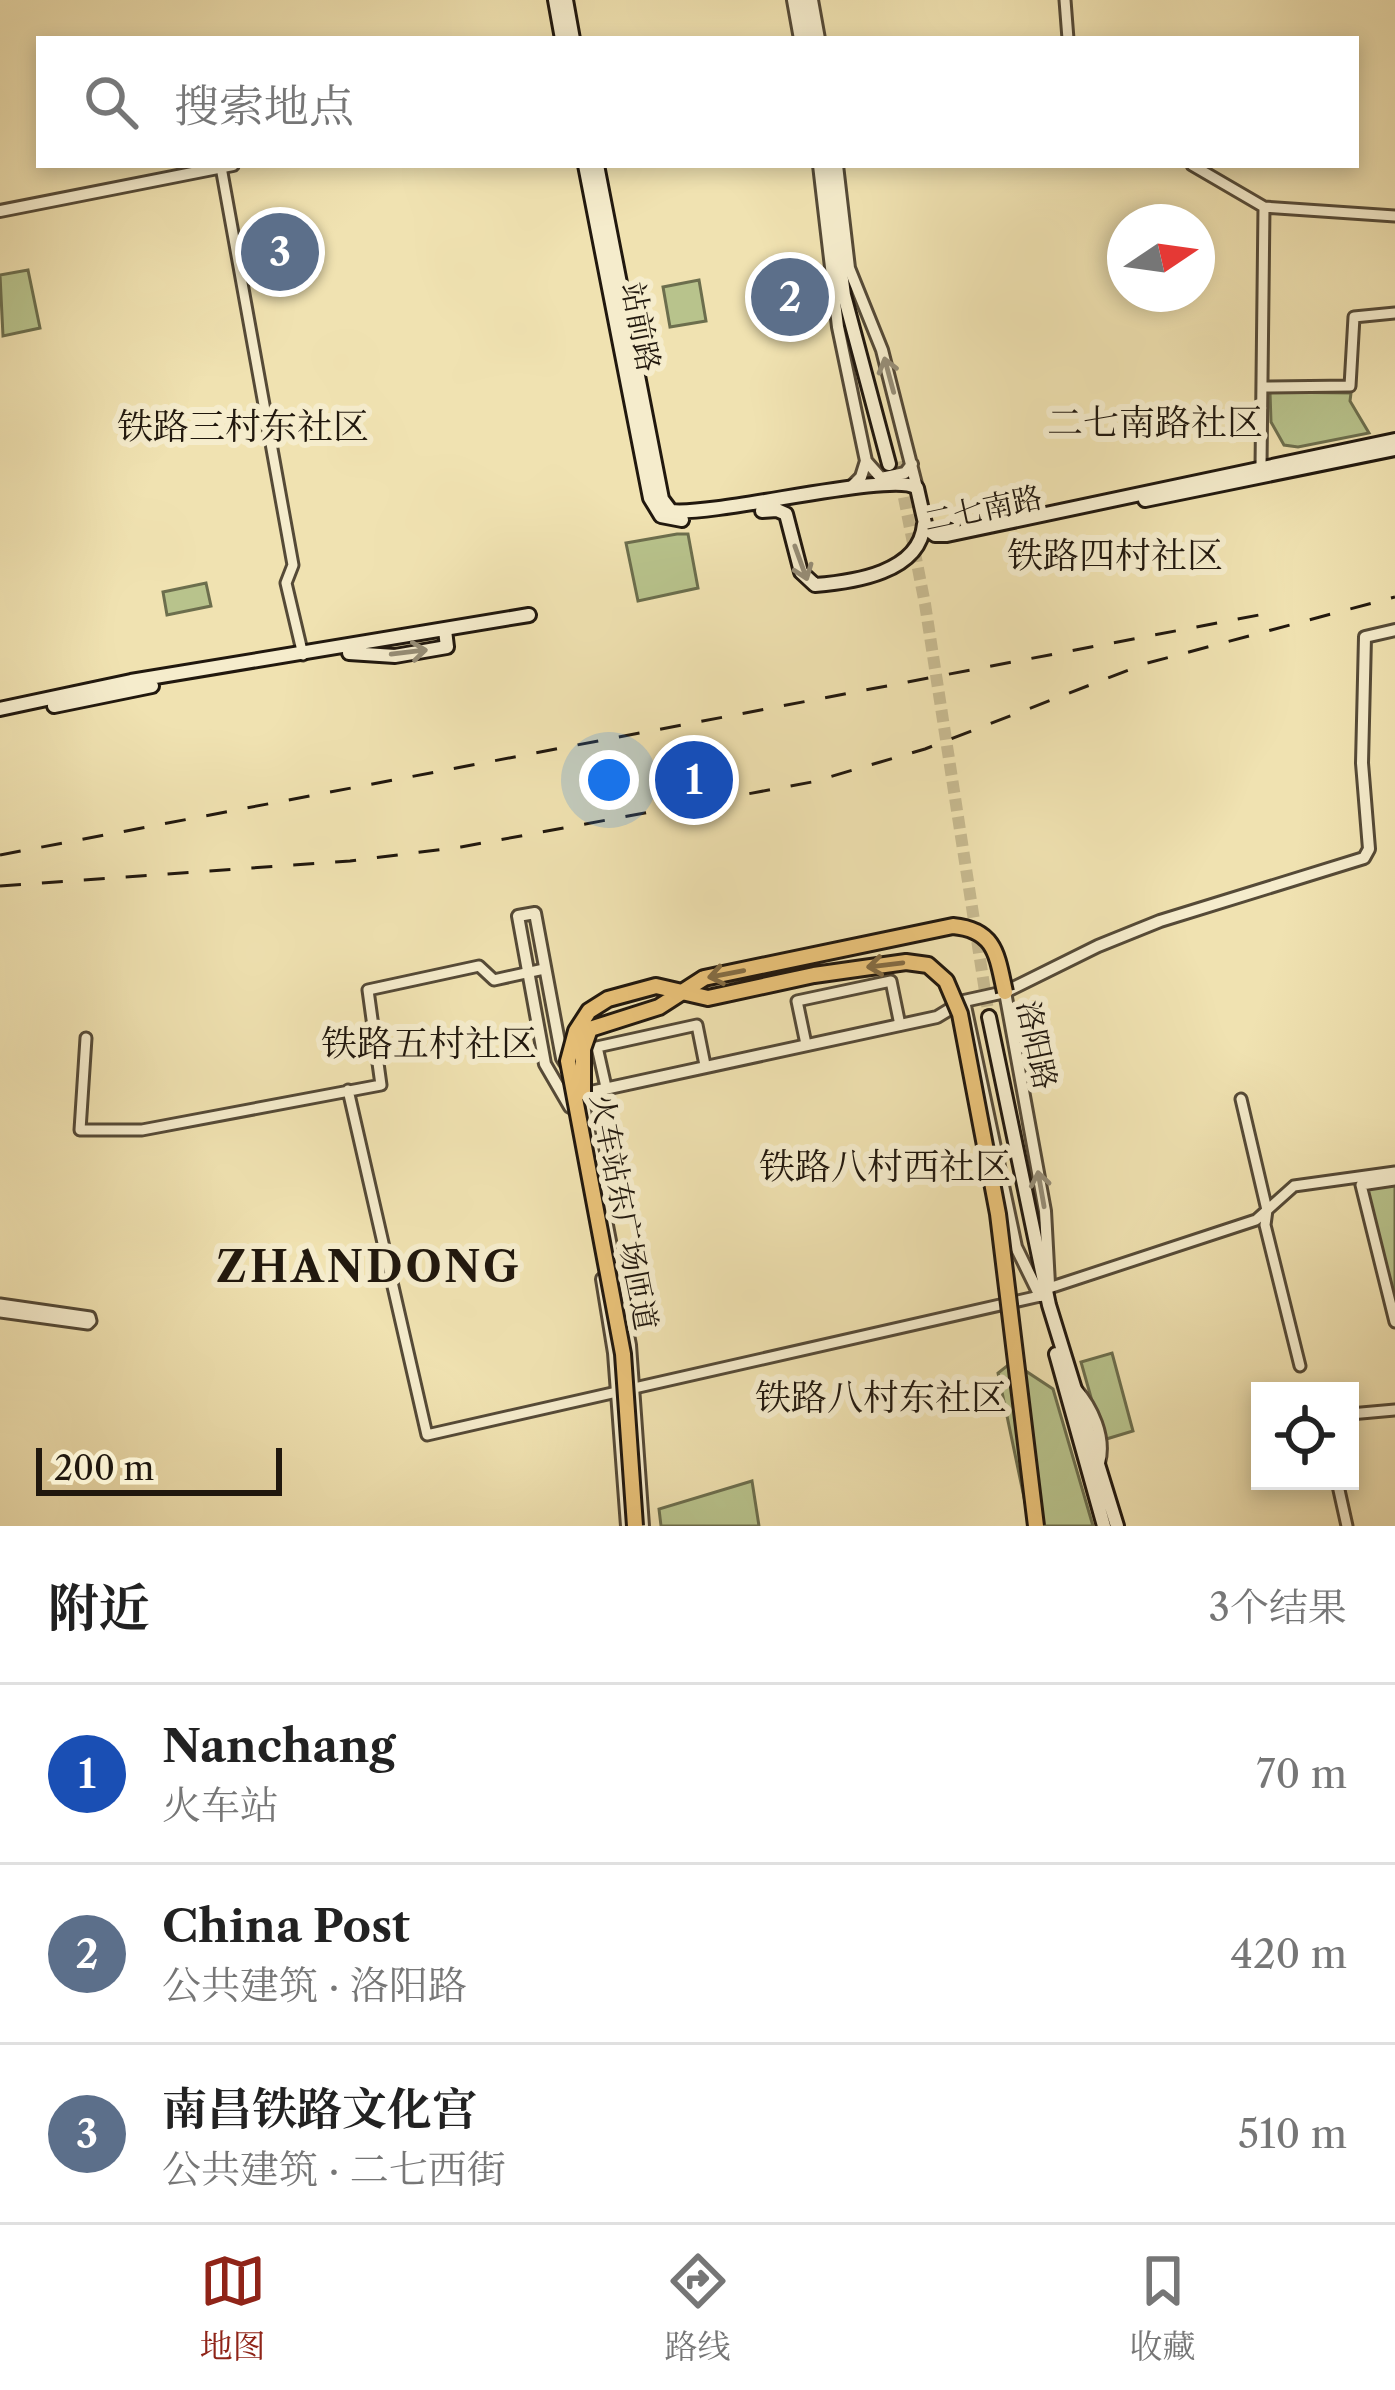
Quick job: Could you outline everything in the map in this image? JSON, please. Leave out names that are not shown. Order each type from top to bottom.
[{"type":"highway","name":"火车站东广场匝道","points":[[576,1095],[590,1029],[659,1006],[704,979],[953,926],[972,928],[987,937],[1005,992]]},
{"type":"highway","name":"火车站东广场匝道","points":[[635,1526],[623,1354],[568,1061],[576,1031],[589,1011],[608,999],[656,986],[708,998],[814,975],[906,962],[928,965],[946,981],[960,1014],[998,1214],[1036,1526]]},
{"type":"main road","points":[[808,0],[814,36]]},
{"type":"main road","points":[[560,3],[562,36]]},
{"type":"main road","points":[[560,3],[573,36]]},
{"type":"main road","name":"站前路","points":[[586,168],[655,496]]},
{"type":"main road","name":"站前路","points":[[598,168],[655,496]]},
{"type":"main road","points":[[829,168],[844,295],[893,463]]},
{"type":"main road","name":"二七南路","points":[[655,496],[671,512],[695,512],[906,482],[917,488],[924,524],[935,535],[947,535],[1395,440]]},
{"type":"main road","name":"二七南路","points":[[655,496],[656,512],[674,520],[784,512],[801,572],[815,585],[886,571],[915,547],[1395,449]]},
{"type":"main road","points":[[915,547],[924,524]]},
{"type":"main road","points":[[0,713],[130,681],[529,615]]},
{"type":"main road","points":[[0,713],[354,652],[395,656],[446,647],[445,630]]},
{"type":"main road","name":"洛阳路","points":[[986,1018],[1046,1296],[1105,1526]]},
{"type":"main road","name":"洛阳路","points":[[1046,1296],[1117,1526]]},
{"type":"street","points":[[793,0],[799,36]]},
{"type":"street","points":[[1065,0],[1068,36]]},
{"type":"street","points":[[0,211],[217,168]]},
{"type":"street","points":[[227,168],[293,565],[286,583],[303,655]]},
{"type":"street","points":[[829,168],[838,326],[866,461],[860,480],[850,487]]},
{"type":"street","points":[[830,168],[849,268],[882,350],[917,488]]},
{"type":"street","points":[[1197,168],[1264,207],[1395,216]]},
{"type":"street","points":[[1262,466],[1264,207]]},
{"type":"street","points":[[1262,387],[1350,386],[1354,317],[1395,313]]},
{"type":"street","points":[[866,461],[881,478],[905,473],[912,464]]},
{"type":"street","points":[[1005,992],[1160,921],[1364,858],[1370,850],[1362,763],[1364,637],[1395,631]]},
{"type":"street","points":[[635,1526],[576,1095],[545,1064],[518,916],[535,913],[562,1058],[576,1095],[627,1325],[634,1390],[635,1526]]},
{"type":"street","points":[[86,1038],[80,1130],[142,1130],[381,1085],[368,990],[479,966],[494,980],[544,969]]},
{"type":"street","points":[[806,1044],[797,1000],[891,981],[900,1024]]},
{"type":"street","name":"洛阳路","points":[[1005,992],[1045,1210],[1046,1296],[1016,1247],[964,1001],[1005,992]]},
{"type":"street","points":[[576,1095],[937,1017],[964,1001]]},
{"type":"street","points":[[606,1087],[597,1047],[697,1025],[706,1065]]},
{"type":"street","points":[[348,1090],[427,1435],[1046,1296],[1256,1220],[1294,1186],[1395,1176]]},
{"type":"street","points":[[1241,1099],[1267,1210],[1265,1225],[1300,1366]]},
{"type":"street","points":[[1395,1176],[1360,1184],[1395,1322]]},
{"type":"street","points":[[0,1308],[90,1317],[91,1321],[88,1324],[0,1308]]},
{"type":"street","points":[[1359,1413],[1395,1410]]},
{"type":"street","points":[[1338,1490],[1347,1526]]},
{"type":"green space","points":[[28,270],[40,328],[3,336],[0,275]]},
{"type":"green space","points":[[699,280],[706,321],[670,327],[663,287]]},
{"type":"green space","points":[[1270,392],[1351,393],[1350,401],[1369,433],[1298,447],[1284,445],[1271,422]]},
{"type":"green space","points":[[688,534],[698,588],[638,601],[626,543]]},
{"type":"green space","points":[[206,583],[211,606],[167,615],[163,592]]},
{"type":"green space","points":[[1395,1184],[1395,1307],[1365,1188]]},
{"type":"green space","points":[[1112,1353],[1133,1431],[1103,1440],[1081,1362]]},
{"type":"green space","points":[[1012,1362],[1053,1389],[1093,1526],[1030,1526],[998,1373]]},
{"type":"green space","points":[[752,1481],[759,1526],[661,1526],[659,1509]]},
{"type":"tunnel","points":[[897,462],[925,604],[989,1017]]},
{"type":"railway","points":[[0,886],[350,861],[461,847],[812,782],[925,749],[1144,664],[1395,597]]},
{"type":"railway","points":[[0,855],[1259,615]]},
{"type":"place","name":"南昌铁路文化宫","points":[[280,252]]},
{"type":"place","name":"China Post","points":[[790,297]]},
{"type":"place","name":"Nanchang","points":[[694,780]]},
{"type":"district","name":"二七南路社区","points":[[1155,422]]},
{"type":"district","name":"铁路三村东社区","points":[[243,426]]},
{"type":"district","name":"铁路四村社区","points":[[1115,555]]},
{"type":"district","name":"铁路五村社区","points":[[429,1043]]},
{"type":"district","name":"铁路八村西社区","points":[[885,1166]]},
{"type":"district","name":"ZHANDONG","points":[[369,1267]]},
{"type":"district","name":"铁路八村东社区","points":[[881,1397]]}]
